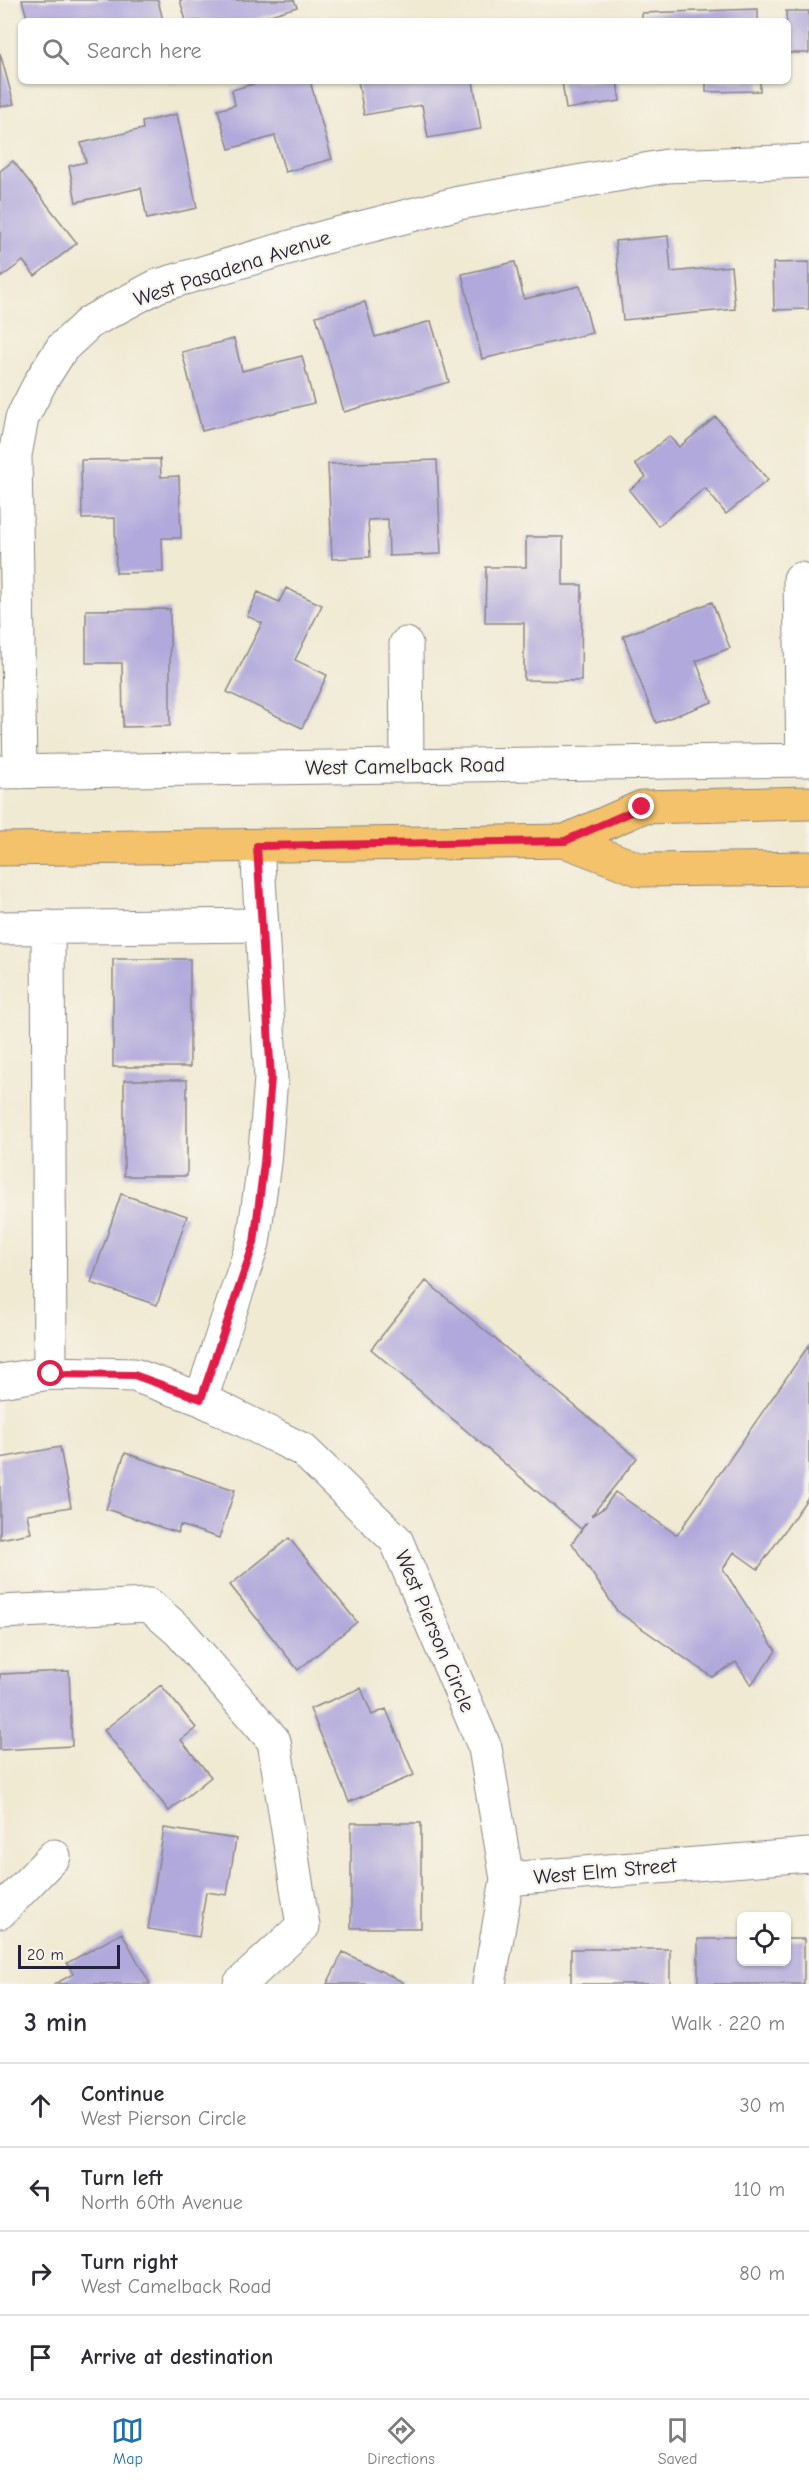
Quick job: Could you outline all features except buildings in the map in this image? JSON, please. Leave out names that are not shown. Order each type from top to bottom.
[{"type":"main road","points":[[565,841],[642,807],[809,803]]},
{"type":"main road","points":[[0,849],[565,841],[641,870],[809,868]]},
{"type":"street","name":"West Pasadena Avenue","points":[[10,772],[15,455],[22,418],[40,381],[62,348],[90,322],[157,286],[325,237],[459,203],[667,166],[809,160]]},
{"type":"street","points":[[800,579],[806,760]]},
{"type":"street","points":[[406,644],[407,766]]},
{"type":"street","name":"West Camelback Road","points":[[10,772],[806,760]]},
{"type":"street","points":[[201,1399],[254,1243],[264,1163],[271,1078],[257,846]]},
{"type":"street","points":[[0,928],[261,925]]},
{"type":"street","points":[[48,927],[51,1374]]},
{"type":"street","name":"West Pierson Circle","points":[[0,1381],[51,1374],[134,1375],[201,1399],[303,1450],[396,1540],[485,1748],[507,1879]]},
{"type":"street","points":[[0,1612],[149,1605],[178,1630],[274,1742],[303,1926],[240,1984]]},
{"type":"street","name":"West Elm Street","points":[[489,1984],[507,1879],[809,1855]]},
{"type":"street","points":[[0,1912],[54,1856]]},
{"type":"route","points":[[51,1374],[134,1375],[201,1399],[254,1243],[264,1163],[271,1078],[257,846],[565,841],[642,807]]}]
